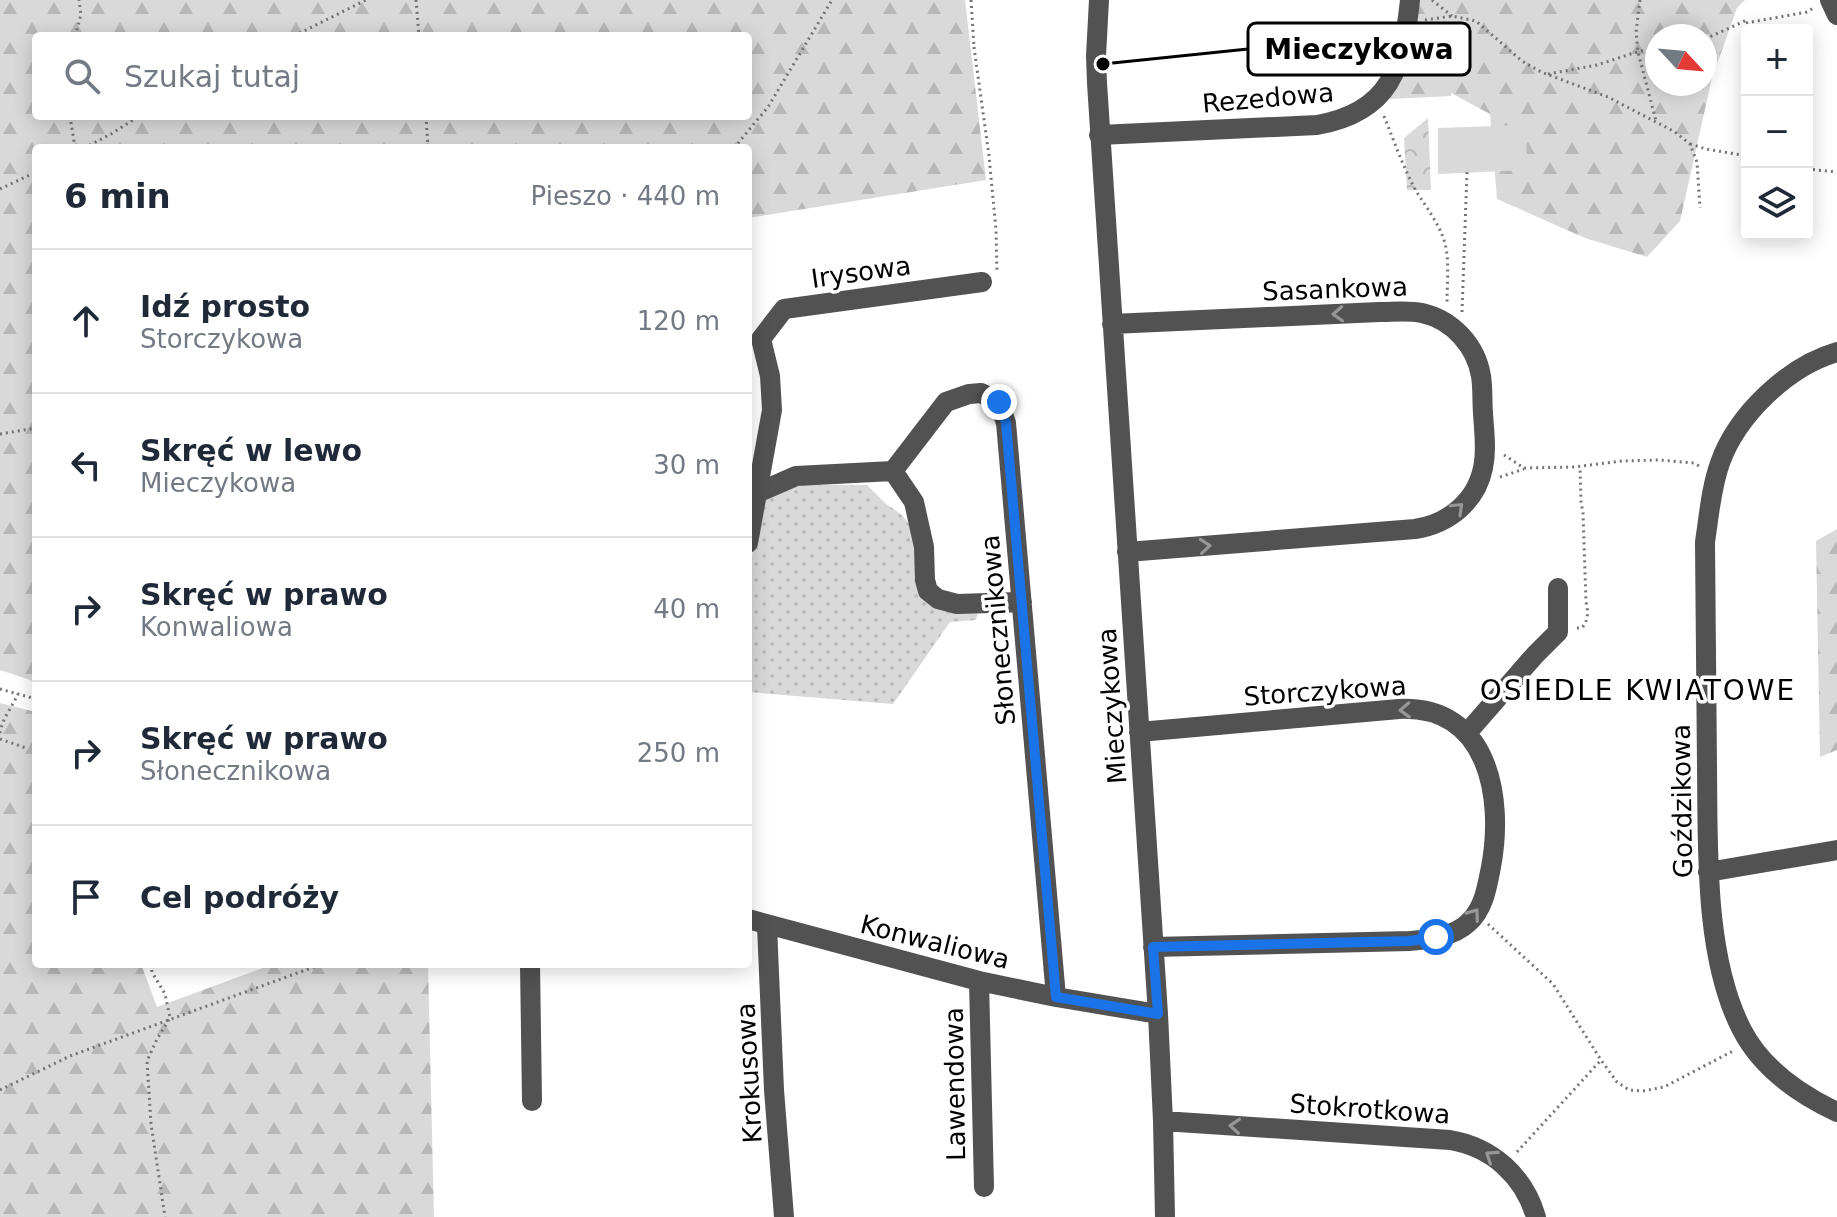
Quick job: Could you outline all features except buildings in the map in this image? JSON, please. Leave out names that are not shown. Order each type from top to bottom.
[{"type":"street","name":"Mieczykowa","points":[[1099,0],[1096,56],[1099,135],[1158,1014],[1165,1217]]},
{"type":"street","name":"Rezedowa","points":[[1099,135],[1317,125],[1350,116],[1377,97],[1395,74],[1401,60],[1410,0]]},
{"type":"street","name":"Irysowa","points":[[752,521],[772,410],[770,376],[755,340],[784,309],[987,282]]},
{"type":"street","name":"Sasankowa","points":[[1112,324],[1396,312],[1424,313],[1454,329]]},
{"type":"street","points":[[1127,552],[1429,527],[1449,518],[1470,497],[1478,483],[1483,468],[1484,445],[1481,377],[1473,350],[1454,329]]},
{"type":"street","name":"Goździkowa","points":[[1837,352],[1821,357],[1771,391],[1730,439],[1716,476],[1705,542],[1708,872],[1722,977],[1743,1032],[1765,1062],[1801,1093],[1837,1112]]},
{"type":"street","name":"Słonecznikowa","points":[[893,471],[946,402],[981,393],[999,402],[1006,423],[1056,997]]},
{"type":"street","points":[[757,493],[796,476],[893,471],[914,502],[924,547],[928,591],[938,599],[957,604],[1022,602]]},
{"type":"street","points":[[1153,947],[1427,939],[1463,928],[1477,914],[1487,887],[1494,848],[1494,806],[1484,762],[1467,733],[1558,632],[1558,588]]},
{"type":"street","name":"Storczykowa","points":[[1139,732],[1411,709],[1446,717],[1467,733]]},
{"type":"street","points":[[1708,872],[1837,850]]},
{"type":"street","name":"Konwaliowa","points":[[758,922],[979,981],[1158,1014]]},
{"type":"street","name":"Krokusowa","points":[[758,922],[784,1217]]},
{"type":"street","points":[[530,968],[532,1101]]},
{"type":"street","name":"Lawendowa","points":[[979,981],[984,1187]]},
{"type":"street","name":"Stokrotkowa","points":[[1163,1121],[1466,1143],[1481,1148],[1505,1166],[1526,1191],[1536,1217]]},
{"type":"path","points":[[76,32],[81,15],[79,0]]},
{"type":"path","points":[[302,32],[366,0]]},
{"type":"path","points":[[416,0],[419,32]]},
{"type":"path","points":[[737,144],[768,107],[832,0]]},
{"type":"path","points":[[971,0],[996,230],[998,271],[987,282]]},
{"type":"path","points":[[1432,0],[1452,16]]},
{"type":"path","points":[[1640,0],[1636,32],[1638,52],[1656,121]]},
{"type":"path","points":[[1717,34],[1747,22],[1807,12],[1817,5],[1833,6]]},
{"type":"path","points":[[1405,33],[1427,19],[1452,16],[1476,21],[1522,61],[1547,74],[1608,97],[1656,121],[1690,144],[1741,155]]},
{"type":"path","points":[[1547,74],[1597,65],[1645,51]]},
{"type":"path","points":[[1377,97],[1400,157],[1445,243],[1454,329]]},
{"type":"path","points":[[71,120],[74,144]]},
{"type":"path","points":[[92,144],[133,120]]},
{"type":"path","points":[[426,120],[428,144]]},
{"type":"path","points":[[1690,144],[1697,162],[1700,208]]},
{"type":"path","points":[[1813,170],[1837,172]]},
{"type":"path","points":[[1454,329],[1467,172]]},
{"type":"path","points":[[0,189],[32,174]]},
{"type":"path","points":[[0,434],[32,429]]},
{"type":"path","points":[[1484,445],[1527,468]]},
{"type":"path","points":[[1478,483],[1527,468],[1622,461],[1694,463],[1716,476]]},
{"type":"path","points":[[1558,632],[1582,628],[1588,614],[1580,466]]},
{"type":"path","points":[[0,689],[32,698]]},
{"type":"path","points":[[18,694],[2,723],[0,736],[26,748]]},
{"type":"path","points":[[1477,914],[1553,984],[1601,1060],[1617,1082],[1629,1090],[1664,1087],[1749,1042]]},
{"type":"path","points":[[152,968],[165,994],[170,1018],[147,1061],[151,1124],[165,1217]]},
{"type":"path","points":[[0,1090],[70,1056],[311,968]]},
{"type":"path","points":[[1505,1166],[1601,1060]]},
{"type":"green space","points":[[0,0],[965,0],[986,180],[752,217],[752,144],[32,144],[32,681],[0,670]]},
{"type":"green space","points":[[1417,0],[1745,0],[1737,8],[1717,64],[1717,24],[1645,24],[1645,96],[1708,96],[1680,221],[1647,257],[1585,238],[1497,199],[1490,114],[1451,93],[1451,96],[1388,99]]},
{"type":"green space","points":[[1428,118],[1431,190],[1407,190],[1404,138]]},
{"type":"green space","points":[[1526,125],[1527,170],[1438,174],[1438,128]]},
{"type":"green space","points":[[797,485],[867,485],[902,515],[913,529],[919,590],[979,609],[976,620],[950,622],[893,704],[752,692],[752,556],[762,499]]},
{"type":"green space","points":[[1837,529],[1837,750],[1820,757],[1816,541]]},
{"type":"green space","points":[[0,703],[32,711],[32,968],[142,968],[157,1007],[263,968],[428,968],[434,1217],[0,1217]]},
{"type":"place","name":"Mieczykowa","points":[[1103,64]]},
{"type":"district","name":"OSIEDLE KWIATOWE","points":[[1638,690]]},
{"type":"route","points":[[999,402],[1006,423],[1056,997],[1158,1014],[1153,947],[1410,941],[1436,937]]}]
